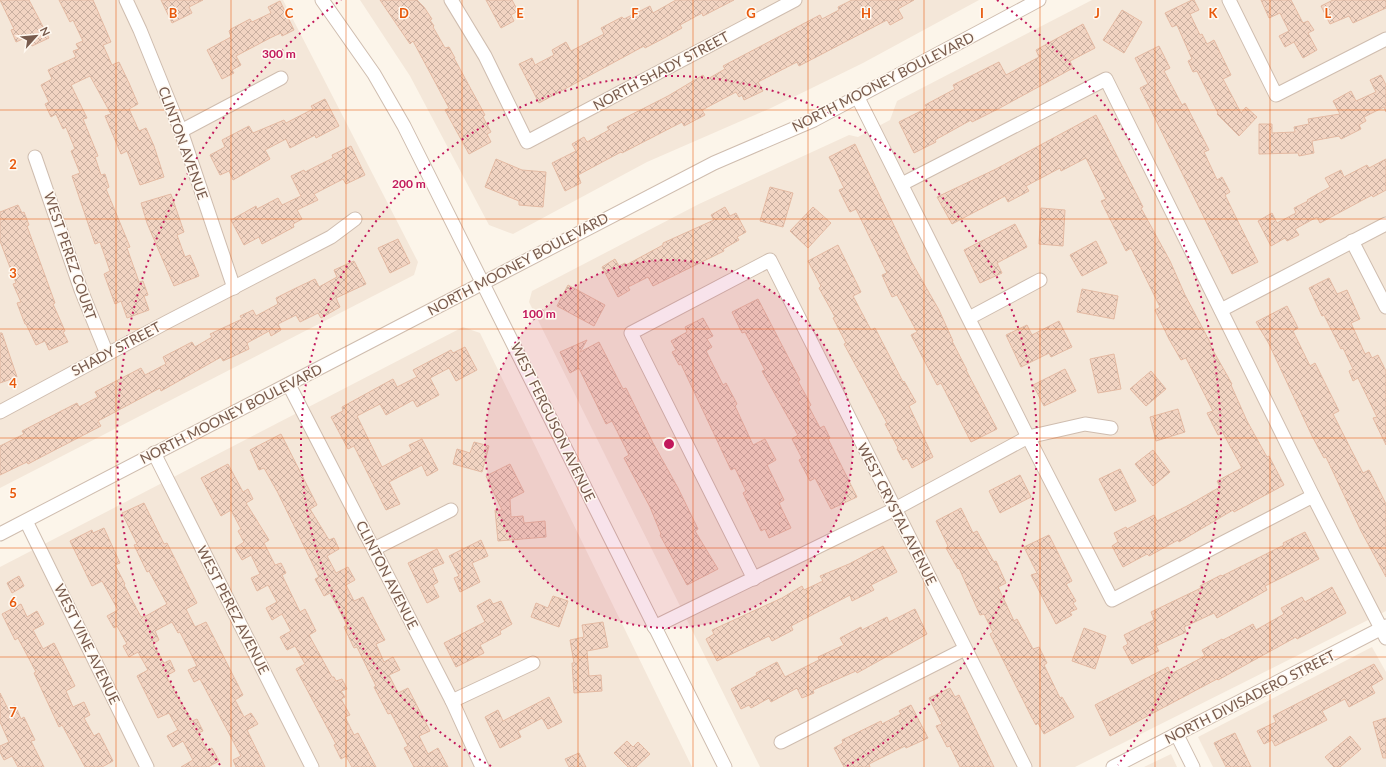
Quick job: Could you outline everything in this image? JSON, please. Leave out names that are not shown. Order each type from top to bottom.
[{"type":"street","name":"CLINTON AVENUE","points":[[126,0],[140,30],[181,131],[234,288]]},
{"type":"street","name":"WEST FERGUSON AVENUE","points":[[322,0],[374,74],[404,126],[725,767]]},
{"type":"street","name":"NORTH SHADY STREET","points":[[451,0],[485,56],[527,142],[796,0]]},
{"type":"street","points":[[1229,0],[1276,95],[1386,39]]},
{"type":"street","name":"NORTH MOONEY BOULEVARD","points":[[0,534],[154,453],[289,385],[714,162],[814,120],[858,98],[1033,1]]},
{"type":"street","points":[[181,131],[281,78]]},
{"type":"street","points":[[902,184],[1106,79],[1313,496],[1384,631]]},
{"type":"street","points":[[858,98],[1028,437],[1112,600],[1313,496]]},
{"type":"street","name":"WEST PEREZ COURT","points":[[35,157],[83,297],[107,354]]},
{"type":"street","name":"SHADY STREET","points":[[0,412],[107,354],[331,237],[356,219]]},
{"type":"street","points":[[1221,310],[1386,224]]},
{"type":"street","points":[[1352,241],[1386,307]]},
{"type":"street","name":"WEST CRYSTAL AVENUE","points":[[754,579],[631,333],[770,260],[1024,767]]},
{"type":"street","points":[[969,318],[1040,280]]},
{"type":"street","name":"CLINTON AVENUE","points":[[289,385],[452,701],[482,767]]},
{"type":"street","points":[[654,626],[754,579],[895,509],[1028,437],[1085,424],[1111,428]]},
{"type":"street","name":"WEST PEREZ AVENUE","points":[[154,453],[312,767]]},
{"type":"street","points":[[374,549],[451,510]]},
{"type":"street","name":"WEST VINE AVENUE","points":[[26,521],[147,767]]},
{"type":"street","name":"NORTH DIVISADERO STREET","points":[[1113,767],[1384,631]]},
{"type":"street","points":[[781,742],[965,649]]},
{"type":"street","points":[[452,701],[533,663]]},
{"type":"street","points":[[1178,735],[1193,767]]},
{"type":"shaded area","points":[[0,0],[283,0],[418,262],[414,275],[0,488]]},
{"type":"shaded area","points":[[360,0],[979,0],[863,63],[771,108],[647,162],[513,234],[489,225],[410,76]]},
{"type":"shaded area","points":[[1092,0],[1386,0],[1386,611],[1075,767],[760,767],[529,302],[532,291],[699,204],[849,135],[858,137],[890,120],[897,101]]},
{"type":"shaded area","points":[[463,327],[480,333],[692,767],[0,767],[0,567]]},
{"type":"shaded area","points":[[1372,647],[1386,672],[1386,767],[1213,767],[1198,737]]},
{"type":"shaded area","points":[[1171,754],[1177,767],[1144,767]]},
{"type":"building","points":[[0,0],[29,0],[49,38],[32,46],[27,37],[16,42],[11,30],[14,29]]},
{"type":"building","points":[[59,0],[93,0],[111,42],[103,45],[112,65],[119,62],[129,83],[138,104],[129,109],[139,131],[146,128],[154,146],[164,177],[140,185],[127,151],[121,154],[105,116],[111,114],[90,76],[71,85],[87,118],[83,119],[98,156],[95,157],[101,175],[105,174],[109,187],[106,189],[130,247],[127,248],[139,282],[143,281],[148,295],[144,296],[149,310],[127,318],[121,301],[115,304],[104,274],[110,271],[100,242],[95,244],[72,176],[80,173],[71,151],[75,149],[66,127],[63,129],[56,114],[51,117],[45,104],[49,102],[41,85],[52,79],[48,70],[76,57],[73,51],[79,49],[76,44],[83,41],[73,20],[70,22]]},
{"type":"building","points":[[161,0],[203,0],[189,7],[192,13],[172,23]]},
{"type":"building","points":[[380,0],[417,0],[424,7],[432,19],[430,20],[434,26],[433,27],[445,48],[449,47],[485,115],[483,117],[491,132],[487,134],[491,142],[469,154],[445,110],[449,108],[413,41],[410,44]]},
{"type":"building","points":[[486,0],[512,0],[518,11],[511,15],[514,21],[501,28]]},
{"type":"building","points":[[676,0],[734,0],[703,16],[702,13],[680,25],[682,28],[666,37],[645,48],[644,46],[539,103],[519,64],[532,58],[535,65],[554,55],[552,50],[566,42],[571,51],[604,34],[601,28],[622,17],[624,19],[650,6],[653,13]]},
{"type":"building","points":[[852,0],[914,0],[898,9],[903,18],[890,25],[887,20],[799,66],[797,62],[758,82],[763,91],[744,100],[742,95],[739,97],[736,92],[702,110],[705,115],[684,126],[682,122],[578,175],[581,183],[565,191],[552,163],[576,151],[572,144],[584,137],[587,142],[609,130],[607,127],[668,96],[703,75],[706,80],[725,69],[723,66],[820,15],[822,19],[839,10],[838,7]]},
{"type":"building","points":[[1194,0],[1199,10],[1190,14],[1200,35],[1202,34],[1207,44],[1214,40],[1231,75],[1223,79],[1241,113],[1246,107],[1257,117],[1239,136],[1217,114],[1218,113],[1197,71],[1193,72],[1188,61],[1192,59],[1177,25],[1172,27],[1165,13]]},
{"type":"building","points":[[1261,0],[1291,0],[1303,23],[1308,21],[1314,30],[1308,33],[1317,50],[1303,58],[1294,42],[1285,47],[1279,36],[1289,31],[1280,13],[1269,18]]},
{"type":"building","points":[[1333,0],[1386,0],[1386,8],[1353,23],[1349,16],[1330,24],[1321,6]]},
{"type":"building","points":[[280,1],[294,30],[282,36],[281,33],[272,37],[236,56],[241,65],[232,70],[234,73],[222,79],[207,50],[231,37],[229,31],[231,29],[250,19],[252,22],[271,13],[268,7]]},
{"type":"building","points":[[1122,10],[1142,22],[1124,53],[1103,40]]},
{"type":"building","points":[[1083,24],[1095,48],[1070,61],[1073,68],[998,109],[972,122],[971,120],[935,140],[936,142],[914,153],[899,122],[927,108],[925,105],[955,89],[953,85],[999,62],[1006,75],[1039,57],[1036,50]]},
{"type":"building","points":[[1159,46],[1170,68],[1164,71],[1182,105],[1185,103],[1209,150],[1204,152],[1217,180],[1222,177],[1230,192],[1225,195],[1258,262],[1232,274],[1140,88],[1148,84],[1135,58]]},
{"type":"building","points":[[1381,75],[1386,85],[1386,112],[1384,107],[1364,117],[1366,121],[1359,125],[1361,129],[1341,139],[1339,136],[1312,141],[1314,153],[1299,156],[1298,153],[1259,154],[1259,124],[1272,124],[1272,133],[1295,132],[1294,127],[1309,124],[1308,119],[1340,114],[1333,101],[1351,91],[1356,101],[1376,92],[1370,80]]},
{"type":"building","points":[[325,99],[339,126],[316,138],[315,135],[290,148],[286,139],[265,150],[270,159],[233,180],[229,171],[220,175],[210,155],[225,147],[222,140],[249,126],[253,133],[284,120],[286,123],[313,109],[311,106]]},
{"type":"building","points":[[1096,115],[1143,207],[1141,208],[1170,261],[1185,295],[1211,344],[1210,345],[1232,384],[1231,385],[1247,421],[1267,457],[1269,456],[1284,485],[1234,512],[1233,510],[1179,542],[1178,540],[1149,556],[1147,554],[1123,567],[1112,546],[1118,542],[1114,533],[1126,527],[1127,529],[1154,515],[1157,521],[1187,506],[1220,487],[1217,481],[1242,468],[1223,433],[1218,435],[1207,413],[1213,411],[1186,358],[1181,360],[1169,339],[1155,310],[1160,307],[1131,248],[1126,251],[1101,201],[1106,199],[1086,158],[1061,171],[1060,168],[1026,186],[1029,191],[1008,202],[1005,196],[952,224],[937,197],[996,169]]},
{"type":"building","points":[[855,144],[911,261],[939,310],[966,370],[997,429],[971,442],[941,383],[937,385],[911,335],[917,332],[897,295],[892,297],[882,275],[887,273],[856,209],[850,212],[839,190],[844,188],[829,157]]},
{"type":"building","points":[[351,146],[365,175],[346,184],[343,179],[314,194],[318,200],[297,210],[302,219],[293,224],[294,227],[262,244],[259,237],[244,245],[231,220],[256,206],[257,209],[278,198],[282,205],[301,196],[291,176],[304,170],[305,172],[333,158],[332,155]]},
{"type":"building","points":[[496,159],[522,170],[546,172],[543,207],[519,205],[519,201],[485,187]]},
{"type":"building","points":[[1386,159],[1386,190],[1373,197],[1372,195],[1320,223],[1317,217],[1295,229],[1299,235],[1287,241],[1285,238],[1271,246],[1258,221],[1272,213],[1277,223],[1296,213],[1294,208],[1330,187],[1325,178],[1341,170],[1344,177],[1367,165],[1369,168]]},
{"type":"building","points":[[770,187],[793,193],[783,227],[760,221]]},
{"type":"building","points":[[171,194],[184,232],[177,235],[185,257],[190,255],[199,276],[174,286],[147,223],[141,203]]},
{"type":"building","points":[[18,205],[22,213],[24,212],[29,225],[27,226],[55,303],[53,304],[65,331],[63,332],[68,342],[49,350],[45,341],[36,345],[25,324],[17,303],[21,302],[13,284],[16,283],[0,241],[0,212]]},
{"type":"building","points":[[725,207],[730,216],[736,213],[746,232],[737,237],[739,240],[723,249],[724,251],[653,286],[648,277],[628,287],[630,290],[618,297],[602,267],[615,259],[619,266],[625,263],[626,265],[663,245],[663,243],[714,220],[711,215]]},
{"type":"building","points":[[813,207],[831,223],[808,248],[790,231]]},
{"type":"building","points":[[1041,208],[1065,210],[1063,246],[1039,244]]},
{"type":"building","points":[[1015,224],[1027,247],[997,263],[1002,273],[980,283],[964,250]]},
{"type":"building","points":[[398,239],[410,263],[390,273],[378,248]]},
{"type":"building","points":[[1096,241],[1107,263],[1082,276],[1070,255]]},
{"type":"building","points":[[838,245],[861,292],[853,296],[871,330],[875,328],[903,382],[904,381],[916,402],[909,406],[933,457],[912,468],[907,458],[903,460],[885,424],[887,423],[844,344],[846,343],[833,318],[835,317],[819,288],[821,286],[808,261]]},
{"type":"building","points":[[354,261],[366,284],[336,298],[340,307],[321,318],[318,313],[300,322],[296,315],[278,324],[281,330],[271,336],[269,331],[247,343],[249,349],[223,361],[221,357],[161,391],[160,388],[98,421],[101,426],[28,464],[27,462],[0,475],[0,446],[24,434],[22,431],[77,403],[79,407],[98,397],[95,392],[141,368],[145,375],[166,364],[163,357],[192,342],[195,347],[212,337],[210,334],[242,319],[240,316],[253,310],[256,316],[278,304],[276,298],[296,288],[315,279],[319,287],[337,277],[334,270]]},
{"type":"building","points":[[1329,278],[1337,294],[1347,290],[1360,319],[1351,323],[1365,354],[1369,352],[1372,358],[1378,355],[1386,371],[1386,445],[1373,418],[1377,417],[1358,378],[1353,381],[1349,371],[1353,369],[1324,315],[1322,316],[1309,288]]},
{"type":"building","points":[[568,285],[605,305],[594,326],[557,306]]},
{"type":"building","points":[[1082,289],[1118,296],[1114,319],[1077,312]]},
{"type":"building","points":[[758,299],[800,380],[798,381],[811,405],[809,407],[820,428],[824,426],[830,438],[828,439],[857,497],[831,509],[815,478],[810,481],[799,460],[802,458],[792,439],[798,435],[762,371],[765,370],[745,332],[742,333],[732,312]]},
{"type":"building","points":[[1287,306],[1298,328],[1293,331],[1310,366],[1315,363],[1339,411],[1333,414],[1363,473],[1369,470],[1386,504],[1386,577],[1361,531],[1326,457],[1324,458],[1312,436],[1269,344],[1256,322]]},
{"type":"building","points":[[703,318],[713,336],[707,339],[712,347],[706,351],[723,385],[726,383],[737,404],[735,406],[753,445],[765,439],[776,460],[767,465],[784,500],[779,503],[791,528],[769,538],[765,529],[761,531],[743,493],[746,491],[735,468],[731,470],[681,364],[679,365],[672,352],[676,350],[671,341],[687,332],[685,327]]},
{"type":"building","points":[[1059,321],[1072,347],[1051,357],[1049,353],[1021,367],[1006,335],[1027,325],[1032,335]]},
{"type":"building","points":[[0,333],[2,333],[17,377],[0,383]]},
{"type":"building","points":[[587,340],[580,352],[599,342],[623,389],[626,388],[653,443],[678,488],[698,529],[695,531],[718,569],[687,585],[660,535],[661,534],[650,507],[624,458],[629,455],[612,421],[606,424],[579,368],[570,373],[560,352]]},
{"type":"building","points":[[465,347],[477,370],[456,381],[449,368],[430,378],[439,395],[417,407],[413,400],[386,415],[380,404],[357,416],[382,467],[412,451],[409,445],[422,439],[438,470],[427,476],[422,465],[389,482],[400,504],[386,510],[354,446],[348,449],[331,417],[343,411],[342,407],[393,379],[397,387],[417,377],[413,370],[451,350],[453,353]]},
{"type":"building","points":[[1114,354],[1121,389],[1098,393],[1090,359]]},
{"type":"building","points":[[1065,369],[1076,391],[1044,406],[1033,385]]},
{"type":"building","points":[[1151,371],[1166,389],[1146,406],[1130,389]]},
{"type":"building","points":[[1178,409],[1185,432],[1156,441],[1150,417]]},
{"type":"building","points":[[281,434],[317,505],[310,509],[329,540],[334,538],[339,549],[327,556],[336,573],[348,567],[355,580],[346,585],[354,601],[363,597],[385,640],[376,644],[384,662],[393,657],[400,670],[389,675],[398,693],[408,688],[430,731],[419,736],[428,754],[438,748],[448,767],[414,767],[404,748],[408,746],[391,713],[388,714],[374,687],[376,686],[357,647],[354,648],[344,627],[347,625],[330,593],[324,596],[315,579],[319,577],[278,493],[264,468],[259,470],[250,450]]},
{"type":"building","points":[[474,442],[489,446],[482,472],[453,464],[457,449],[470,453]]},
{"type":"building","points":[[1153,450],[1170,472],[1153,486],[1135,464]]},
{"type":"building","points":[[228,464],[243,492],[248,489],[253,499],[246,503],[269,540],[264,543],[275,565],[281,563],[286,573],[282,575],[300,612],[305,609],[316,631],[309,635],[332,677],[334,677],[336,681],[342,679],[347,689],[341,691],[345,697],[341,699],[350,715],[345,717],[354,735],[358,733],[376,767],[352,767],[346,756],[341,759],[334,745],[336,744],[296,669],[305,664],[295,646],[287,650],[280,637],[291,631],[282,614],[272,620],[266,608],[277,602],[268,585],[257,591],[251,578],[260,574],[251,555],[242,560],[235,548],[244,542],[238,531],[241,529],[231,510],[221,516],[201,478]]},
{"type":"building","points":[[510,464],[524,492],[510,499],[511,517],[523,516],[524,523],[545,521],[546,537],[498,541],[495,510],[502,510],[486,476]]},
{"type":"building","points":[[1120,469],[1136,501],[1115,511],[1099,479]]},
{"type":"building","points":[[1020,475],[1031,497],[1000,513],[989,491]]},
{"type":"building","points":[[144,503],[164,544],[167,543],[197,603],[186,609],[195,627],[206,622],[243,695],[235,700],[244,717],[251,713],[258,724],[247,730],[265,767],[236,767],[233,760],[241,756],[200,679],[194,682],[188,670],[197,666],[180,632],[178,633],[172,622],[155,631],[159,640],[153,644],[164,663],[170,660],[175,671],[166,676],[192,721],[197,719],[203,731],[198,733],[207,750],[212,748],[219,761],[208,767],[181,767],[193,760],[183,741],[173,747],[167,736],[178,730],[169,713],[158,718],[137,676],[148,670],[138,652],[129,657],[123,646],[127,644],[117,626],[114,628],[107,616],[118,610],[102,581],[92,586],[70,541],[92,530],[93,533],[104,528],[120,563],[115,565],[125,584],[124,585],[141,617],[146,616],[167,604],[149,571],[147,572],[134,545],[137,544],[122,513]]},
{"type":"building","points":[[961,508],[973,533],[977,531],[994,562],[996,561],[1006,583],[998,587],[1014,621],[1017,619],[1033,649],[1039,647],[1047,663],[1044,665],[1060,698],[1062,697],[1074,717],[1044,734],[1038,723],[1036,725],[1031,716],[990,634],[993,632],[984,614],[980,615],[959,568],[958,569],[946,548],[948,546],[936,521]]},
{"type":"building","points":[[1305,532],[1319,559],[1265,586],[1267,590],[1217,618],[1214,613],[1184,627],[1186,632],[1156,646],[1159,651],[1132,664],[1123,647],[1128,644],[1124,635],[1154,620],[1151,612],[1201,588],[1200,586],[1221,575],[1222,576],[1284,545],[1283,543]]},
{"type":"building","points":[[1049,535],[1072,581],[1066,584],[1076,601],[1073,603],[1077,609],[1070,612],[1072,615],[1056,624],[1031,575],[1037,573],[1024,547]]},
{"type":"building","points":[[481,540],[488,556],[472,563],[480,582],[460,592],[454,578],[459,576],[449,556]]},
{"type":"building","points":[[883,546],[897,572],[871,585],[874,590],[852,601],[850,595],[791,626],[793,630],[772,641],[769,636],[717,661],[706,639],[714,634],[712,630],[782,598],[802,586],[804,590],[823,581],[820,576],[849,564]]},
{"type":"building","points":[[437,549],[444,563],[432,568],[438,582],[433,585],[439,597],[427,603],[408,563]]},
{"type":"building","points":[[19,576],[24,586],[12,593],[7,583]]},
{"type":"building","points":[[1332,587],[1346,613],[1297,639],[1296,637],[1218,680],[1217,679],[1110,736],[1095,705],[1168,667],[1171,674],[1205,656],[1202,650],[1222,639],[1223,640],[1253,624],[1256,630],[1284,614],[1281,608],[1302,597],[1305,602]]},
{"type":"building","points":[[553,596],[568,601],[559,627],[531,617],[536,603],[548,608]]},
{"type":"building","points":[[490,599],[493,604],[501,601],[512,624],[500,631],[501,634],[480,645],[484,653],[456,667],[444,643],[485,622],[477,606]]},
{"type":"building","points":[[21,604],[27,617],[37,611],[44,624],[33,630],[43,649],[54,643],[75,686],[66,691],[73,707],[84,702],[90,715],[84,718],[94,736],[99,733],[113,761],[102,767],[85,767],[62,725],[59,727],[34,673],[36,672],[18,638],[15,640],[2,614]]},
{"type":"building","points":[[915,609],[927,634],[857,673],[856,671],[813,690],[814,693],[802,698],[797,688],[771,702],[769,698],[751,708],[749,705],[741,709],[731,689],[757,675],[756,673],[777,662],[785,677],[819,660],[818,657],[844,645],[840,638],[861,627],[862,630],[887,617],[889,622]]},
{"type":"building","points":[[603,622],[608,647],[587,651],[589,676],[601,675],[602,691],[574,693],[572,663],[574,663],[570,640],[584,637],[582,625]]},
{"type":"building","points":[[1084,628],[1106,636],[1095,669],[1072,661]]},
{"type":"building","points":[[1374,664],[1383,679],[1371,686],[1375,693],[1349,707],[1345,699],[1322,711],[1327,720],[1275,746],[1272,740],[1264,744],[1257,731],[1276,722],[1273,716]]},
{"type":"building","points":[[950,688],[955,697],[959,695],[994,767],[960,767],[950,746],[947,747],[936,726],[942,724],[929,698]]},
{"type":"building","points":[[0,693],[8,709],[15,705],[21,719],[24,717],[35,740],[31,741],[44,767],[18,767],[12,756],[4,760],[0,752],[0,746],[9,742],[0,722]]},
{"type":"building","points":[[549,697],[562,722],[548,729],[542,718],[518,731],[521,737],[500,748],[485,717],[498,710],[503,721]]},
{"type":"building","points":[[911,705],[928,738],[906,748],[905,746],[869,764],[870,767],[844,767],[834,748],[843,743],[842,740],[881,721],[882,724],[901,714],[899,711]]},
{"type":"building","points":[[1386,718],[1386,758],[1383,758],[1373,722]]},
{"type":"building","points":[[1235,733],[1251,767],[1226,767],[1214,743]]},
{"type":"building","points":[[1350,736],[1361,749],[1340,767],[1334,767],[1325,757]]},
{"type":"building","points":[[627,741],[633,747],[638,742],[650,754],[636,767],[628,767],[614,753]]},
{"type":"building","points":[[579,753],[586,767],[569,767],[565,759]]}]
